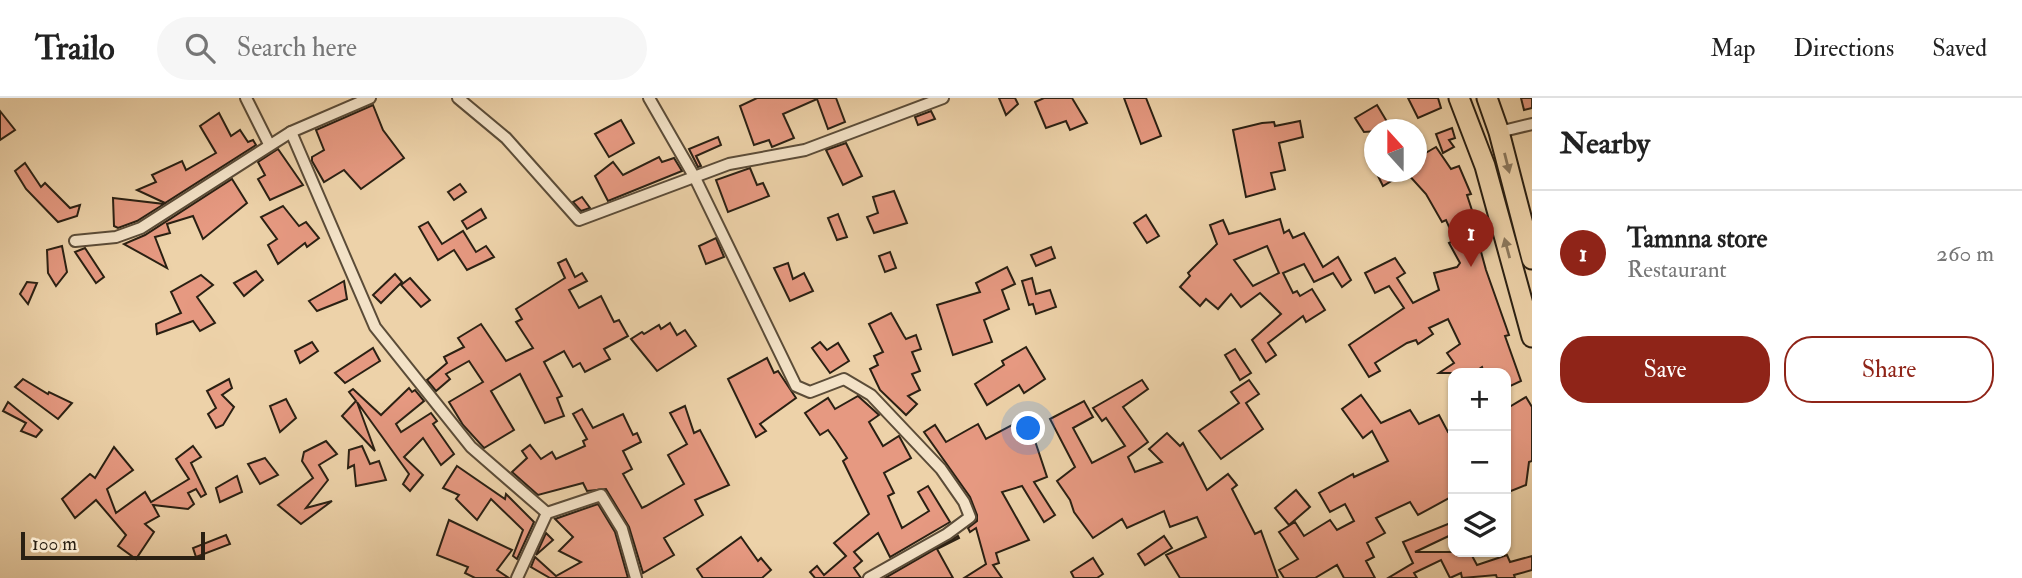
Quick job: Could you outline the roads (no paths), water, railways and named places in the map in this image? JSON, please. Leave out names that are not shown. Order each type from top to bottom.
[{"type":"highway","points":[[1459,98],[1485,166],[1532,337]]},
{"type":"highway","points":[[1487,98],[1500,132],[1532,259]]},
{"type":"street","points":[[246,98],[269,144]]},
{"type":"street","points":[[75,241],[116,237],[141,228],[290,132],[370,98]]},
{"type":"street","points":[[458,98],[506,138],[579,220],[729,164],[805,150],[877,125],[928,101],[943,98]]},
{"type":"street","points":[[649,98],[695,178],[796,386],[810,392],[844,379],[871,395],[941,469],[964,502],[970,517],[947,534],[869,578]]},
{"type":"street","points":[[1500,132],[1532,124]]},
{"type":"street","points":[[290,132],[374,327],[471,446],[547,513]]},
{"type":"street","points":[[517,578],[547,513],[601,495],[622,529],[636,578]]},
{"type":"place","name":"Tamnna store","points":[[1471,267]]}]
